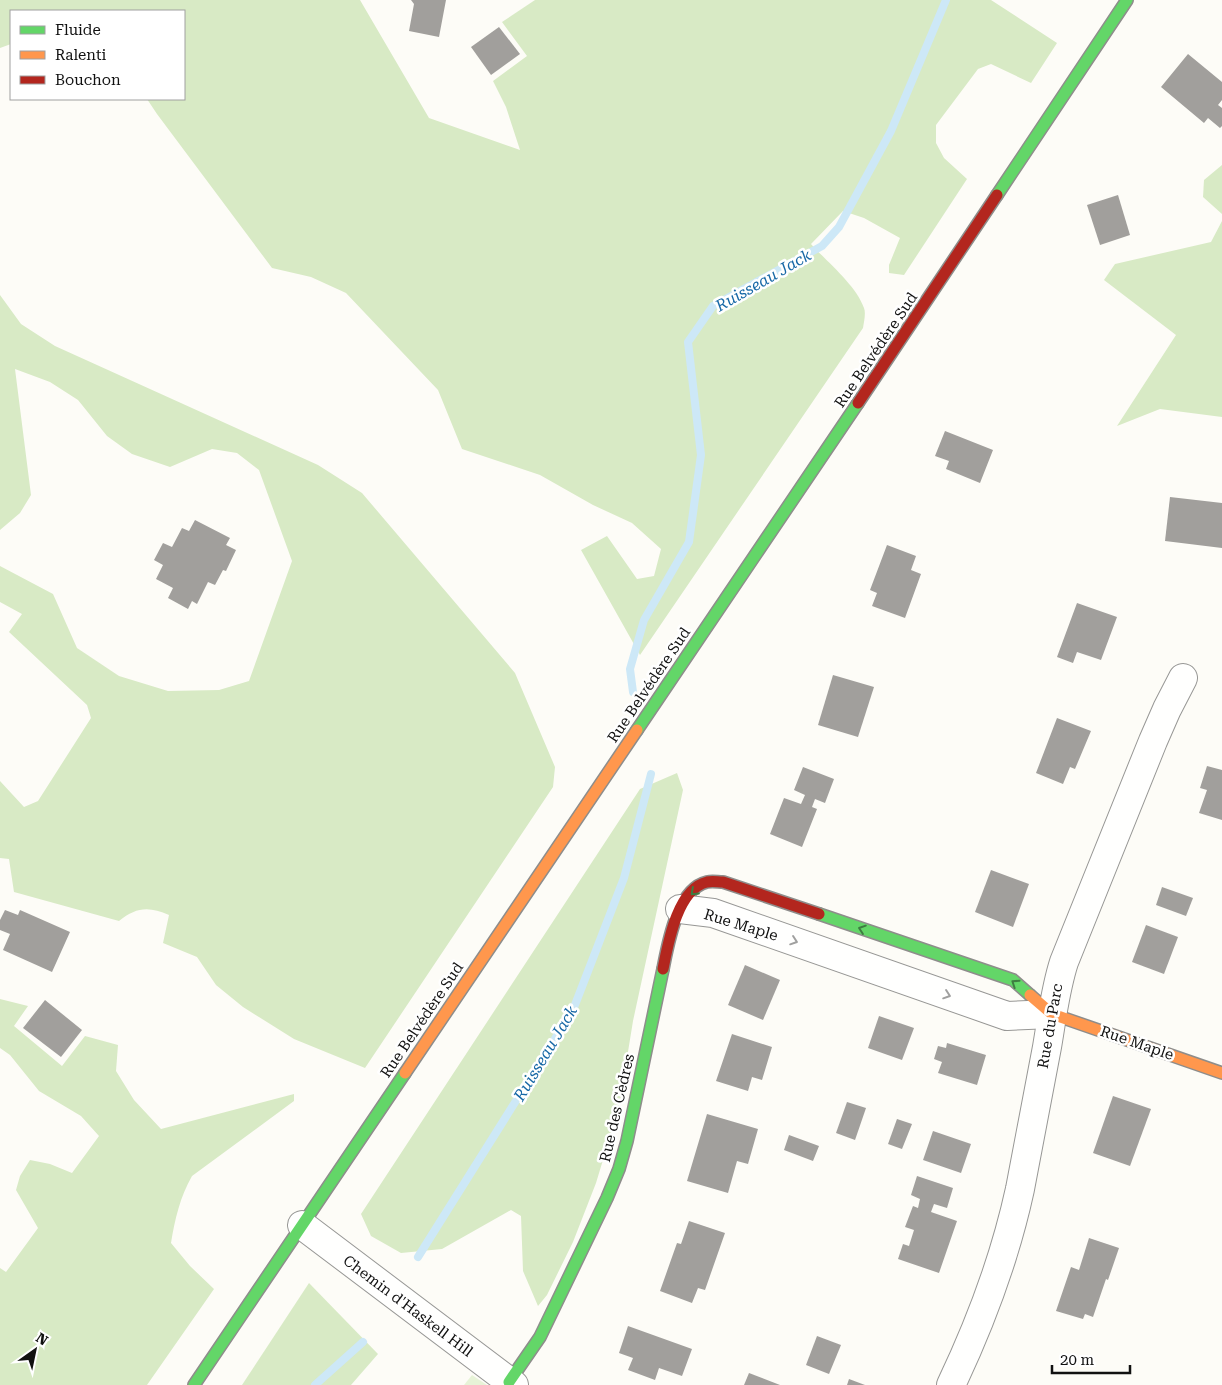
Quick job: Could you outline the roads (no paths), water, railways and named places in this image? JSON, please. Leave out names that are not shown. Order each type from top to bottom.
[{"type":"street","name":"Rue Belvédère Sud","points":[[194,1385],[914,320],[1127,0]]},
{"type":"street","name":"Rue du Parc","points":[[951,1385],[975,1334],[1006,1247],[1020,1189],[1056,987],[1080,920],[1160,725],[1183,678]]},
{"type":"street","name":"Rue Maple","points":[[680,909],[713,914],[1007,1016],[1052,1014],[1222,1073]]},
{"type":"street","name":"Rue des Cèdres","points":[[512,1384],[540,1337],[608,1198],[619,1169],[627,1141],[671,929],[680,909]]},
{"type":"street","name":"Chemin d'Haskell Hill","points":[[302,1225],[512,1384]]},
{"type":"waterway","name":"Ruisseau Jack","points":[[633,692],[630,669],[644,620],[689,542],[701,455],[688,342],[713,306],[822,246],[839,227],[891,131],[946,0]]},
{"type":"waterway","name":"Ruisseau Jack","points":[[418,1257],[573,1010],[624,878],[651,774]]},
{"type":"waterway","name":"Ruisseau Jack","points":[[315,1385],[363,1342]]}]
